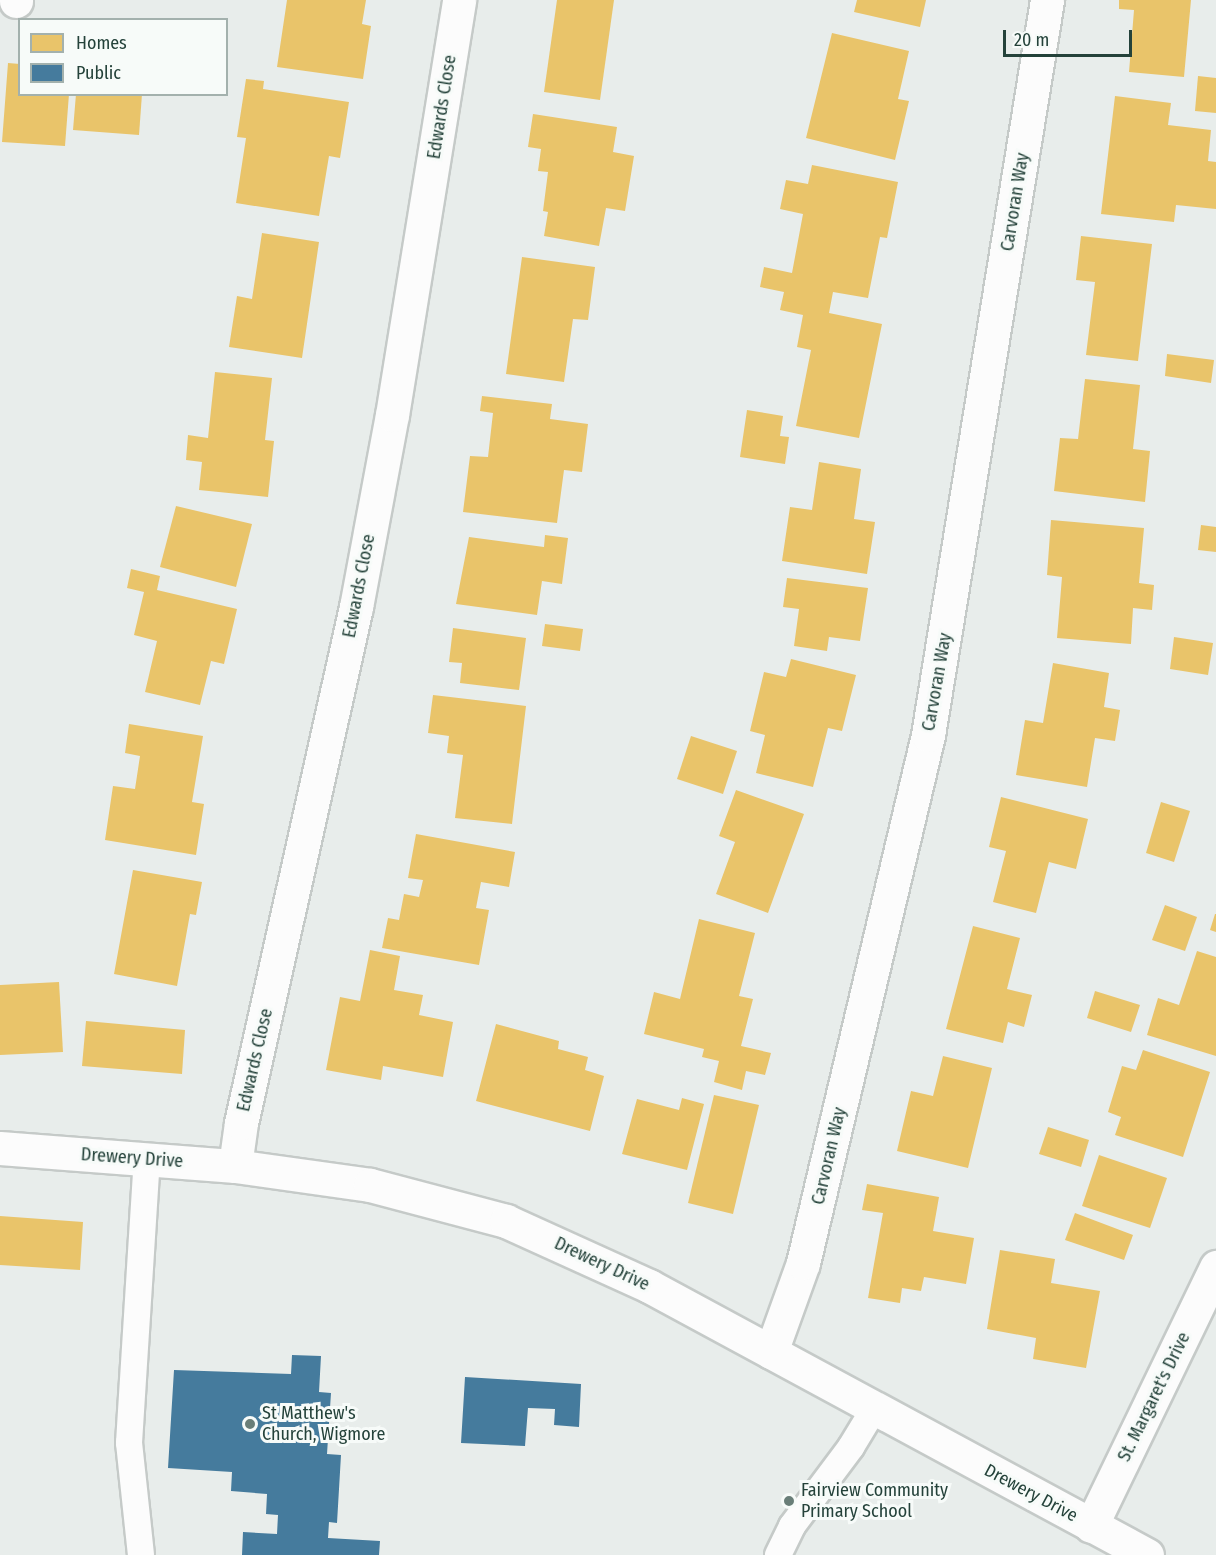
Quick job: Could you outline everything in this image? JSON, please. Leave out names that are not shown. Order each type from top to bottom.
[{"type":"street","name":"Edwards Close","points":[[235,1166],[248,1090],[358,596],[392,415],[459,0]]},
{"type":"street","name":"Carvoran Way","points":[[771,1352],[803,1263],[928,735],[1047,0]]},
{"type":"street","name":"Drewery Drive","points":[[0,1148],[235,1166],[370,1185],[506,1221],[649,1286],[1148,1555]]},
{"type":"street","name":"St. Margaret's Drive","points":[[1091,1526],[1216,1267]]},
{"type":"lane","points":[[141,1555],[129,1443],[147,1158]]},
{"type":"lane","points":[[778,1555],[792,1526],[851,1448],[874,1409]]},
{"type":"building: Homes","points":[[287,0],[366,0],[362,24],[371,26],[363,79],[277,67]]},
{"type":"building: Homes","points":[[557,0],[614,0],[600,100],[544,92]]},
{"type":"building: Homes","points":[[857,0],[926,0],[920,27],[854,12]]},
{"type":"building: Homes","points":[[1119,0],[1191,0],[1184,77],[1129,72],[1134,10],[1119,9]]},
{"type":"building: Homes","points":[[832,33],[909,51],[898,99],[909,101],[895,160],[806,138]]},
{"type":"building: Homes","points":[[8,63],[18,64],[18,96],[69,96],[65,146],[2,142]]},
{"type":"building: Homes","points":[[1198,76],[1216,78],[1216,113],[1195,111]]},
{"type":"building: Homes","points":[[246,79],[264,81],[263,89],[349,102],[340,158],[329,156],[319,216],[236,203],[246,138],[237,137]]},
{"type":"building: Homes","points":[[76,96],[142,96],[139,135],[73,130]]},
{"type":"building: Homes","points":[[1115,96],[1171,103],[1168,125],[1211,130],[1208,161],[1216,162],[1216,209],[1176,205],[1174,222],[1101,214]]},
{"type":"building: Homes","points":[[533,114],[617,127],[613,152],[634,156],[625,211],[606,208],[599,246],[544,236],[548,212],[543,211],[548,172],[538,171],[541,149],[528,147]]},
{"type":"building: Homes","points":[[812,165],[898,182],[887,238],[880,237],[868,298],[833,292],[829,313],[882,324],[859,438],[796,426],[811,350],[797,347],[803,315],[780,310],[784,292],[760,287],[764,267],[792,273],[803,214],[780,209],[786,180],[808,184]]},
{"type":"building: Homes","points":[[262,233],[319,242],[302,358],[229,347],[237,296],[252,299]]},
{"type":"building: Homes","points":[[1081,236],[1152,244],[1138,361],[1086,355],[1095,282],[1076,280]]},
{"type":"building: Homes","points":[[522,257],[595,267],[588,320],[573,319],[564,382],[506,374]]},
{"type":"building: Homes","points":[[1167,354],[1214,360],[1211,383],[1165,376]]},
{"type":"building: Homes","points":[[215,372],[272,378],[265,440],[274,441],[268,497],[199,490],[202,462],[186,460],[188,435],[208,438]]},
{"type":"building: Homes","points":[[1085,379],[1140,385],[1133,449],[1150,451],[1145,502],[1054,491],[1060,438],[1078,439]]},
{"type":"building: Homes","points":[[482,396],[552,404],[550,419],[588,424],[582,472],[564,470],[557,523],[463,512],[470,456],[488,457],[493,413],[480,411]]},
{"type":"building: Homes","points":[[747,410],[783,416],[780,436],[789,437],[785,464],[740,457]]},
{"type":"building: Homes","points":[[819,462],[861,469],[854,519],[875,522],[867,574],[782,561],[790,507],[812,510]]},
{"type":"building: Homes","points":[[176,506],[252,524],[236,587],[160,567]]},
{"type":"building: Homes","points":[[1051,520],[1144,528],[1139,583],[1154,585],[1152,610],[1133,608],[1131,644],[1057,638],[1062,577],[1047,575]]},
{"type":"building: Homes","points":[[1201,525],[1216,527],[1216,552],[1198,550]]},
{"type":"building: Homes","points":[[545,535],[568,538],[562,584],[542,581],[537,615],[456,604],[469,537],[544,547]]},
{"type":"building: Homes","points":[[131,569],[160,576],[157,590],[237,609],[224,664],[211,661],[200,705],[145,692],[157,641],[134,635],[144,592],[127,588]]},
{"type":"building: Homes","points":[[787,578],[868,588],[860,641],[829,637],[827,651],[794,646],[799,609],[783,607]]},
{"type":"building: Homes","points":[[545,624],[583,629],[580,651],[542,646]]},
{"type":"building: Homes","points":[[453,628],[526,638],[519,690],[460,683],[462,663],[449,662]]},
{"type":"building: Homes","points":[[1174,637],[1213,643],[1208,675],[1170,669]]},
{"type":"building: Homes","points":[[791,659],[856,675],[842,731],[828,728],[813,787],[756,773],[765,735],[750,731],[764,672],[786,677]]},
{"type":"building: Homes","points":[[1053,663],[1109,673],[1104,707],[1120,710],[1115,741],[1095,738],[1087,787],[1016,775],[1025,720],[1043,723]]},
{"type":"building: Homes","points":[[433,695],[526,706],[512,824],[455,818],[463,755],[447,753],[449,736],[428,733]]},
{"type":"building: Homes","points":[[129,724],[203,736],[192,802],[204,804],[196,855],[105,840],[113,786],[135,789],[140,756],[125,753]]},
{"type":"building: Homes","points":[[691,736],[737,751],[723,794],[677,779]]},
{"type":"building: Homes","points":[[736,790],[804,814],[768,913],[716,894],[735,842],[719,836]]},
{"type":"building: Homes","points":[[1001,797],[1088,819],[1076,869],[1049,862],[1036,913],[993,902],[1006,851],[989,847]]},
{"type":"building: Homes","points":[[1161,802],[1190,811],[1174,862],[1146,853]]},
{"type":"building: Homes","points":[[416,834],[515,852],[509,887],[481,882],[476,908],[489,910],[479,965],[382,948],[388,918],[399,920],[404,894],[419,897],[423,880],[408,878]]},
{"type":"building: Homes","points":[[133,870],[202,882],[196,915],[190,914],[177,986],[114,974]]},
{"type":"building: Homes","points":[[1165,905],[1197,917],[1185,951],[1152,940]]},
{"type":"building: Homes","points":[[1216,914],[1216,932],[1210,930]]},
{"type":"building: Homes","points":[[699,919],[755,933],[739,996],[753,999],[741,1046],[771,1053],[765,1075],[746,1071],[742,1090],[714,1082],[719,1061],[702,1057],[704,1049],[644,1034],[654,992],[680,999]]},
{"type":"building: Homes","points":[[973,926],[1020,938],[1007,989],[1032,995],[1024,1027],[1008,1022],[1003,1043],[946,1029]]},
{"type":"building: Homes","points":[[370,950],[400,956],[394,990],[423,995],[419,1015],[453,1022],[443,1077],[383,1066],[381,1080],[326,1070],[340,997],[360,1001]]},
{"type":"building: Homes","points":[[1197,951],[1216,957],[1216,1056],[1147,1035],[1158,998],[1179,1005]]},
{"type":"building: Homes","points":[[59,982],[63,1052],[0,1055],[0,985]]},
{"type":"building: Homes","points":[[1095,991],[1140,1005],[1131,1032],[1087,1018]]},
{"type":"building: Homes","points":[[86,1021],[185,1030],[182,1074],[82,1066]]},
{"type":"building: Homes","points":[[496,1024],[559,1041],[558,1049],[588,1057],[585,1070],[604,1076],[590,1131],[476,1101]]},
{"type":"building: Homes","points":[[1143,1050],[1210,1072],[1183,1157],[1115,1135],[1121,1117],[1108,1112],[1122,1066],[1136,1070]]},
{"type":"building: Homes","points":[[943,1056],[992,1068],[968,1168],[897,1151],[911,1091],[933,1096]]},
{"type":"building: Homes","points":[[714,1095],[759,1105],[733,1214],[688,1203]]},
{"type":"building: Homes","points":[[682,1098],[704,1104],[687,1170],[622,1154],[637,1099],[679,1110]]},
{"type":"building: Homes","points":[[1048,1127],[1089,1140],[1081,1167],[1039,1154]]},
{"type":"building: Homes","points":[[1099,1155],[1167,1178],[1150,1228],[1082,1206]]},
{"type":"building: Homes","points":[[867,1184],[939,1197],[933,1231],[974,1238],[966,1284],[924,1277],[921,1291],[902,1288],[900,1303],[868,1298],[883,1213],[862,1210]]},
{"type":"building: Homes","points":[[1075,1213],[1133,1235],[1124,1260],[1065,1240]]},
{"type":"building: Homes","points":[[0,1216],[83,1222],[80,1270],[0,1265]]},
{"type":"building: Homes","points":[[1000,1250],[1055,1259],[1051,1283],[1100,1291],[1086,1368],[1033,1359],[1036,1338],[987,1329]]},
{"type":"building: Public","name":"St Matthew's Church, Wigmore","points":[[292,1355],[321,1356],[319,1392],[331,1393],[327,1454],[341,1455],[337,1523],[329,1522],[328,1538],[380,1541],[379,1555],[242,1555],[243,1532],[277,1534],[278,1515],[266,1514],[267,1494],[231,1491],[232,1472],[168,1468],[174,1370],[291,1374]]},
{"type":"building: Public","points":[[465,1377],[581,1384],[579,1427],[554,1425],[555,1409],[528,1408],[525,1446],[461,1443]]},
{"type":"place","name":"St Matthew's Church, Wigmore","points":[[250,1424]]},
{"type":"place","name":"Fairview Community Primary School","points":[[789,1501]]}]
